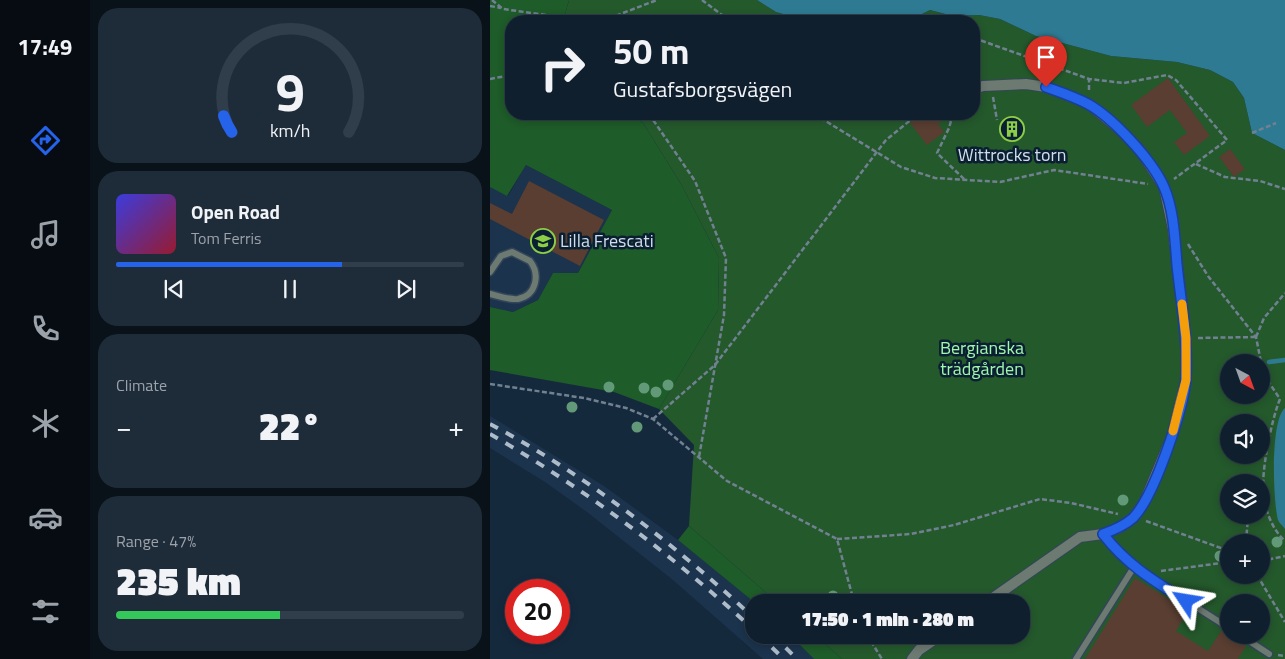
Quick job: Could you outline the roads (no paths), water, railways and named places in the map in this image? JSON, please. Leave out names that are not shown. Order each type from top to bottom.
[{"type":"street","points":[[980,88],[991,85],[1026,84],[1046,87],[1089,104],[1119,128],[1140,150],[1164,187],[1173,229],[1186,338],[1186,380],[1172,436],[1144,503],[1133,518],[1119,528],[1103,534],[1080,537],[998,594]]},
{"type":"street","points":[[912,659],[919,650],[928,644]]},
{"type":"lane","points":[[490,272],[502,256],[512,252],[530,261],[537,274],[534,287],[524,297],[516,299],[490,294]]},
{"type":"lane","points":[[1103,534],[1119,555],[1134,567],[1220,622]]},
{"type":"lane","points":[[1076,659],[1134,567]]},
{"type":"lane","points":[[1254,644],[1269,654]]},
{"type":"waterway","points":[[1270,362],[1285,360]]},
{"type":"railway","points":[[490,424],[560,465],[628,512],[745,610]]},
{"type":"railway","points":[[490,434],[560,477],[628,525],[692,576],[745,622]]},
{"type":"railway","points":[[768,644],[784,659]]},
{"type":"railway","points":[[782,644],[797,659]]},
{"type":"place","name":"Wittrocks torn","points":[[1012,129]]},
{"type":"place","name":"Lilla Frescati","points":[[543,241]]},
{"type":"park label","name":"Bergianska trädgården","points":[[982,358]]}]
